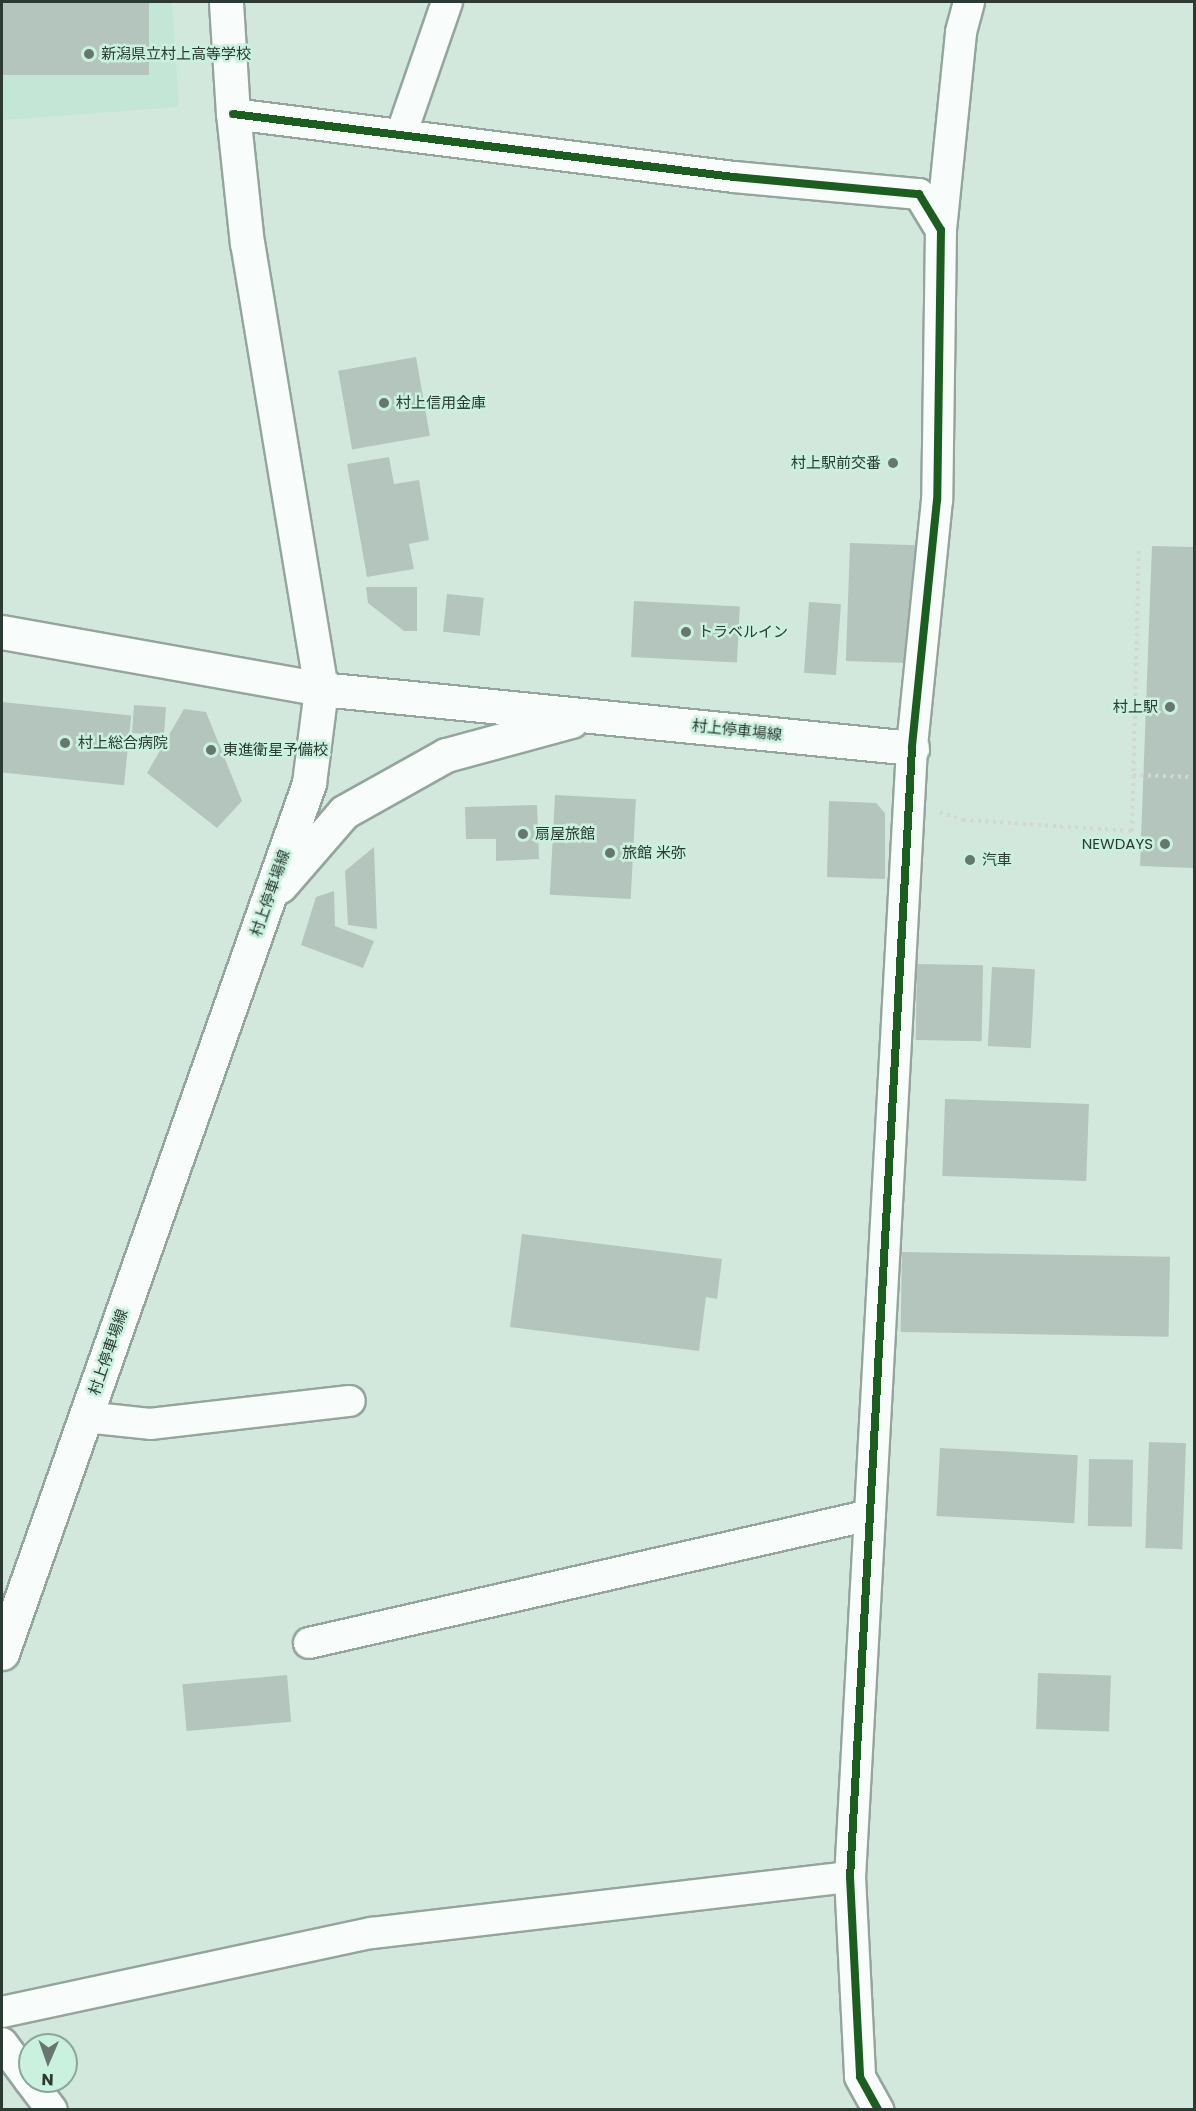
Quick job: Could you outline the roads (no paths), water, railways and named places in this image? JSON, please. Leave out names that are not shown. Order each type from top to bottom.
[{"type":"main road","points":[[2,632],[321,689],[247,244],[233,114],[226,2]]},
{"type":"main road","name":"村上停車場線","points":[[2,1653],[309,783],[321,689],[912,748]]},
{"type":"main road","points":[[266,905],[344,812],[446,755],[590,716]]},
{"type":"street","points":[[401,135],[447,2]]},
{"type":"street","points":[[878,2109],[860,2078],[850,1876],[912,748],[937,500],[941,230],[961,32],[969,2]]},
{"type":"street","points":[[233,114],[734,177],[919,194],[941,230]]},
{"type":"street","points":[[85,1417],[150,1424],[350,1401]]},
{"type":"street","points":[[309,1642],[870,1515]]},
{"type":"street","points":[[2,2012],[372,1933],[850,1876]]},
{"type":"street","points":[[2,2043],[18,2065]]},
{"type":"street","points":[[39,2093],[52,2109]]},
{"type":"place","name":"新潟県立村上高等学校","points":[[89,54]]},
{"type":"place","name":"村上信用金庫","points":[[384,403]]},
{"type":"place","name":"村上駅前交番","points":[[893,463]]},
{"type":"place","name":"トラベルイン","points":[[686,632]]},
{"type":"place","name":"村上駅","points":[[1170,707]]},
{"type":"place","name":"村上総合病院","points":[[65,743]]},
{"type":"place","name":"東進衛星予備校","points":[[211,750]]},
{"type":"place","name":"扇屋旅館","points":[[523,834]]},
{"type":"place","name":"NEWDAYS","points":[[1165,844]]},
{"type":"place","name":"旅館 米弥","points":[[610,853]]},
{"type":"place","name":"汽車","points":[[970,860]]}]
